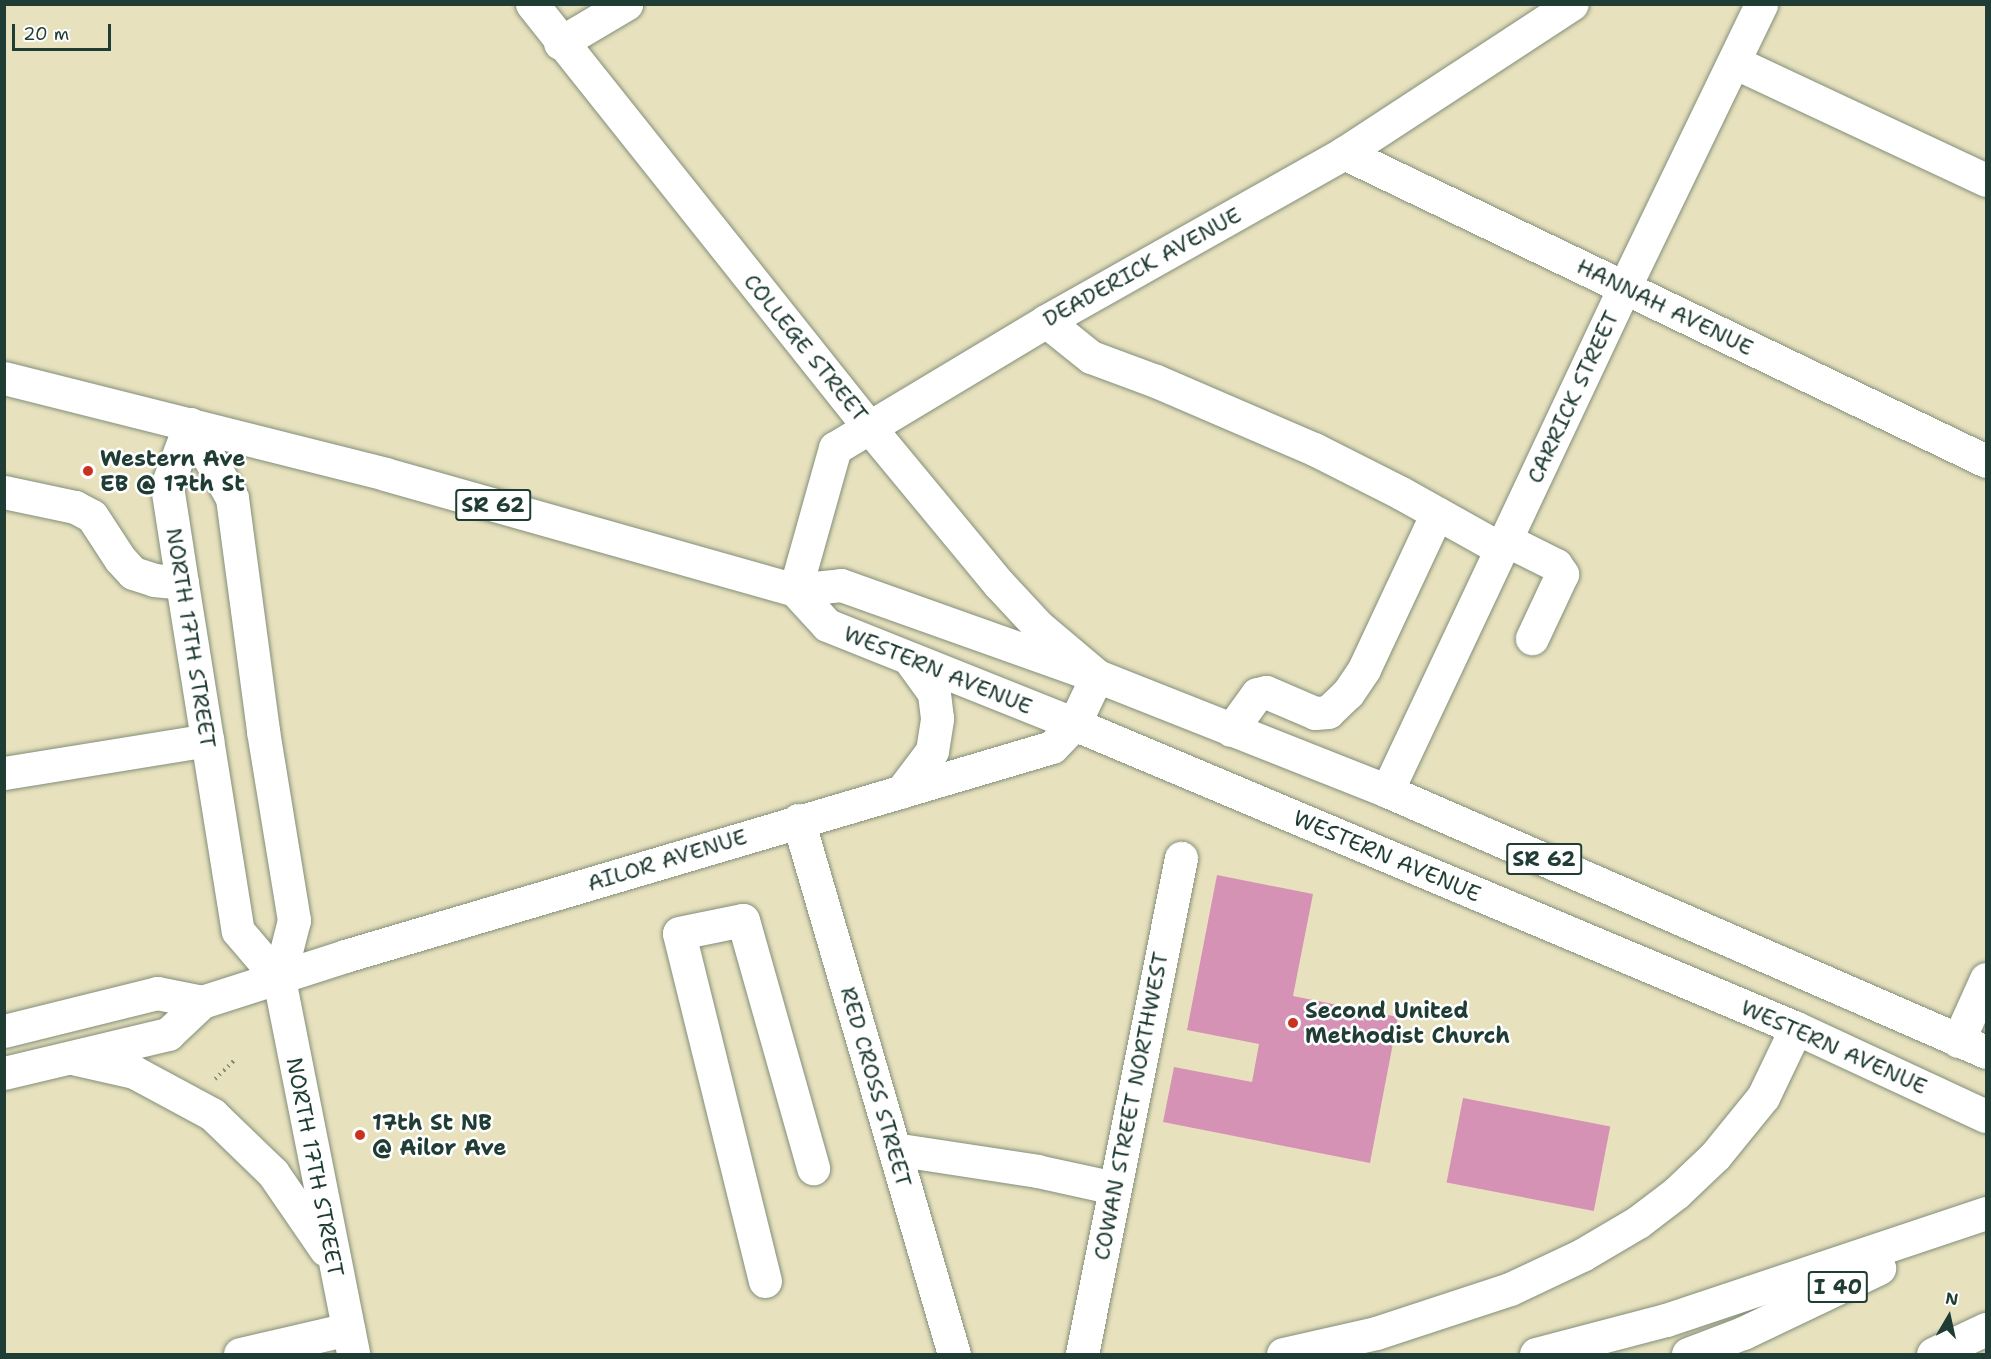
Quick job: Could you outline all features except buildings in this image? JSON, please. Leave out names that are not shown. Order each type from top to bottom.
[{"type":"main road","name":"COLLEGE STREET","points":[[532,4],[560,43],[869,427],[1038,626],[1097,676]]},
{"type":"main road","points":[[560,43],[626,4]]},
{"type":"main road","name":"CARRICK STREET","points":[[1388,791],[1624,288],[1761,4]]},
{"type":"main road","name":"DEADERICK AVENUE","points":[[795,590],[835,448],[1046,321],[1344,153],[1559,8]]},
{"type":"main road","points":[[1734,62],[1986,180]]},
{"type":"main road","name":"HANNAH AVENUE","points":[[1344,153],[1986,461]]},
{"type":"main road","points":[[1046,321],[1091,357],[1156,381],[1314,449],[1437,513],[1503,544],[1556,565],[1562,574],[1532,638]]},
{"type":"main road","name":"WESTERN AVENUE","points":[[4,378],[385,474],[795,590],[841,585],[1097,676],[1388,791],[1972,1046]]},
{"type":"main road","name":"NORTH 17TH STREET","points":[[190,424],[166,486],[238,931],[279,979]]},
{"type":"main road","name":"NORTH 17TH STREET","points":[[190,424],[232,498],[263,731],[294,920],[279,979],[350,1342]]},
{"type":"main road","points":[[4,492],[75,507],[84,511],[92,516],[104,530],[120,559],[133,573],[154,580],[182,583]]},
{"type":"main road","points":[[1231,730],[1257,694],[1266,692],[1315,713],[1328,712],[1348,693],[1364,669],[1437,513]]},
{"type":"main road","name":"WESTERN AVENUE","points":[[795,590],[827,625],[1074,724],[1796,1028],[1986,1116]]},
{"type":"main road","points":[[901,792],[932,751],[937,718],[934,693],[910,660]]},
{"type":"main road","name":"AILOR AVENUE","points":[[4,1073],[168,1034],[202,1002],[345,956],[798,820],[1052,747],[1074,724],[1097,676]]},
{"type":"main road","points":[[4,773],[207,740]]},
{"type":"main road","name":"RED CROSS STREET","points":[[798,820],[954,1354]]},
{"type":"main road","name":"COWAN STREET NORTHWEST","points":[[1082,1354],[1181,858]]},
{"type":"main road","points":[[765,1281],[679,933],[743,920],[813,1168]]},
{"type":"main road","points":[[1972,1046],[1986,978]]},
{"type":"main road","name":"AILOR AVENUE","points":[[4,1031],[157,993],[202,1002]]},
{"type":"main road","points":[[1283,1354],[1376,1333],[1510,1289],[1582,1255],[1638,1222],[1676,1193],[1715,1156],[1763,1097],[1796,1028]]},
{"type":"main road","points":[[71,1057],[134,1072],[212,1114],[273,1173],[334,1260]]},
{"type":"main road","points":[[894,1149],[1037,1171],[1114,1188]]},
{"type":"main road","points":[[1536,1354],[1666,1320],[1986,1215]]},
{"type":"main road","name":"I 40","points":[[1688,1354],[1743,1333],[1986,1215]]},
{"type":"main road","points":[[1933,1354],[1986,1329]]},
{"type":"main road","points":[[240,1354],[350,1342]]},
{"type":"path","points":[[213,1082],[235,1060]]},
{"type":"place","name":"Western Ave EB @ 17th St","points":[[88,471]]},
{"type":"place","name":"Second United Methodist Church","points":[[1293,1023]]},
{"type":"place","name":"17th St NB @ Ailor Ave","points":[[360,1135]]}]
